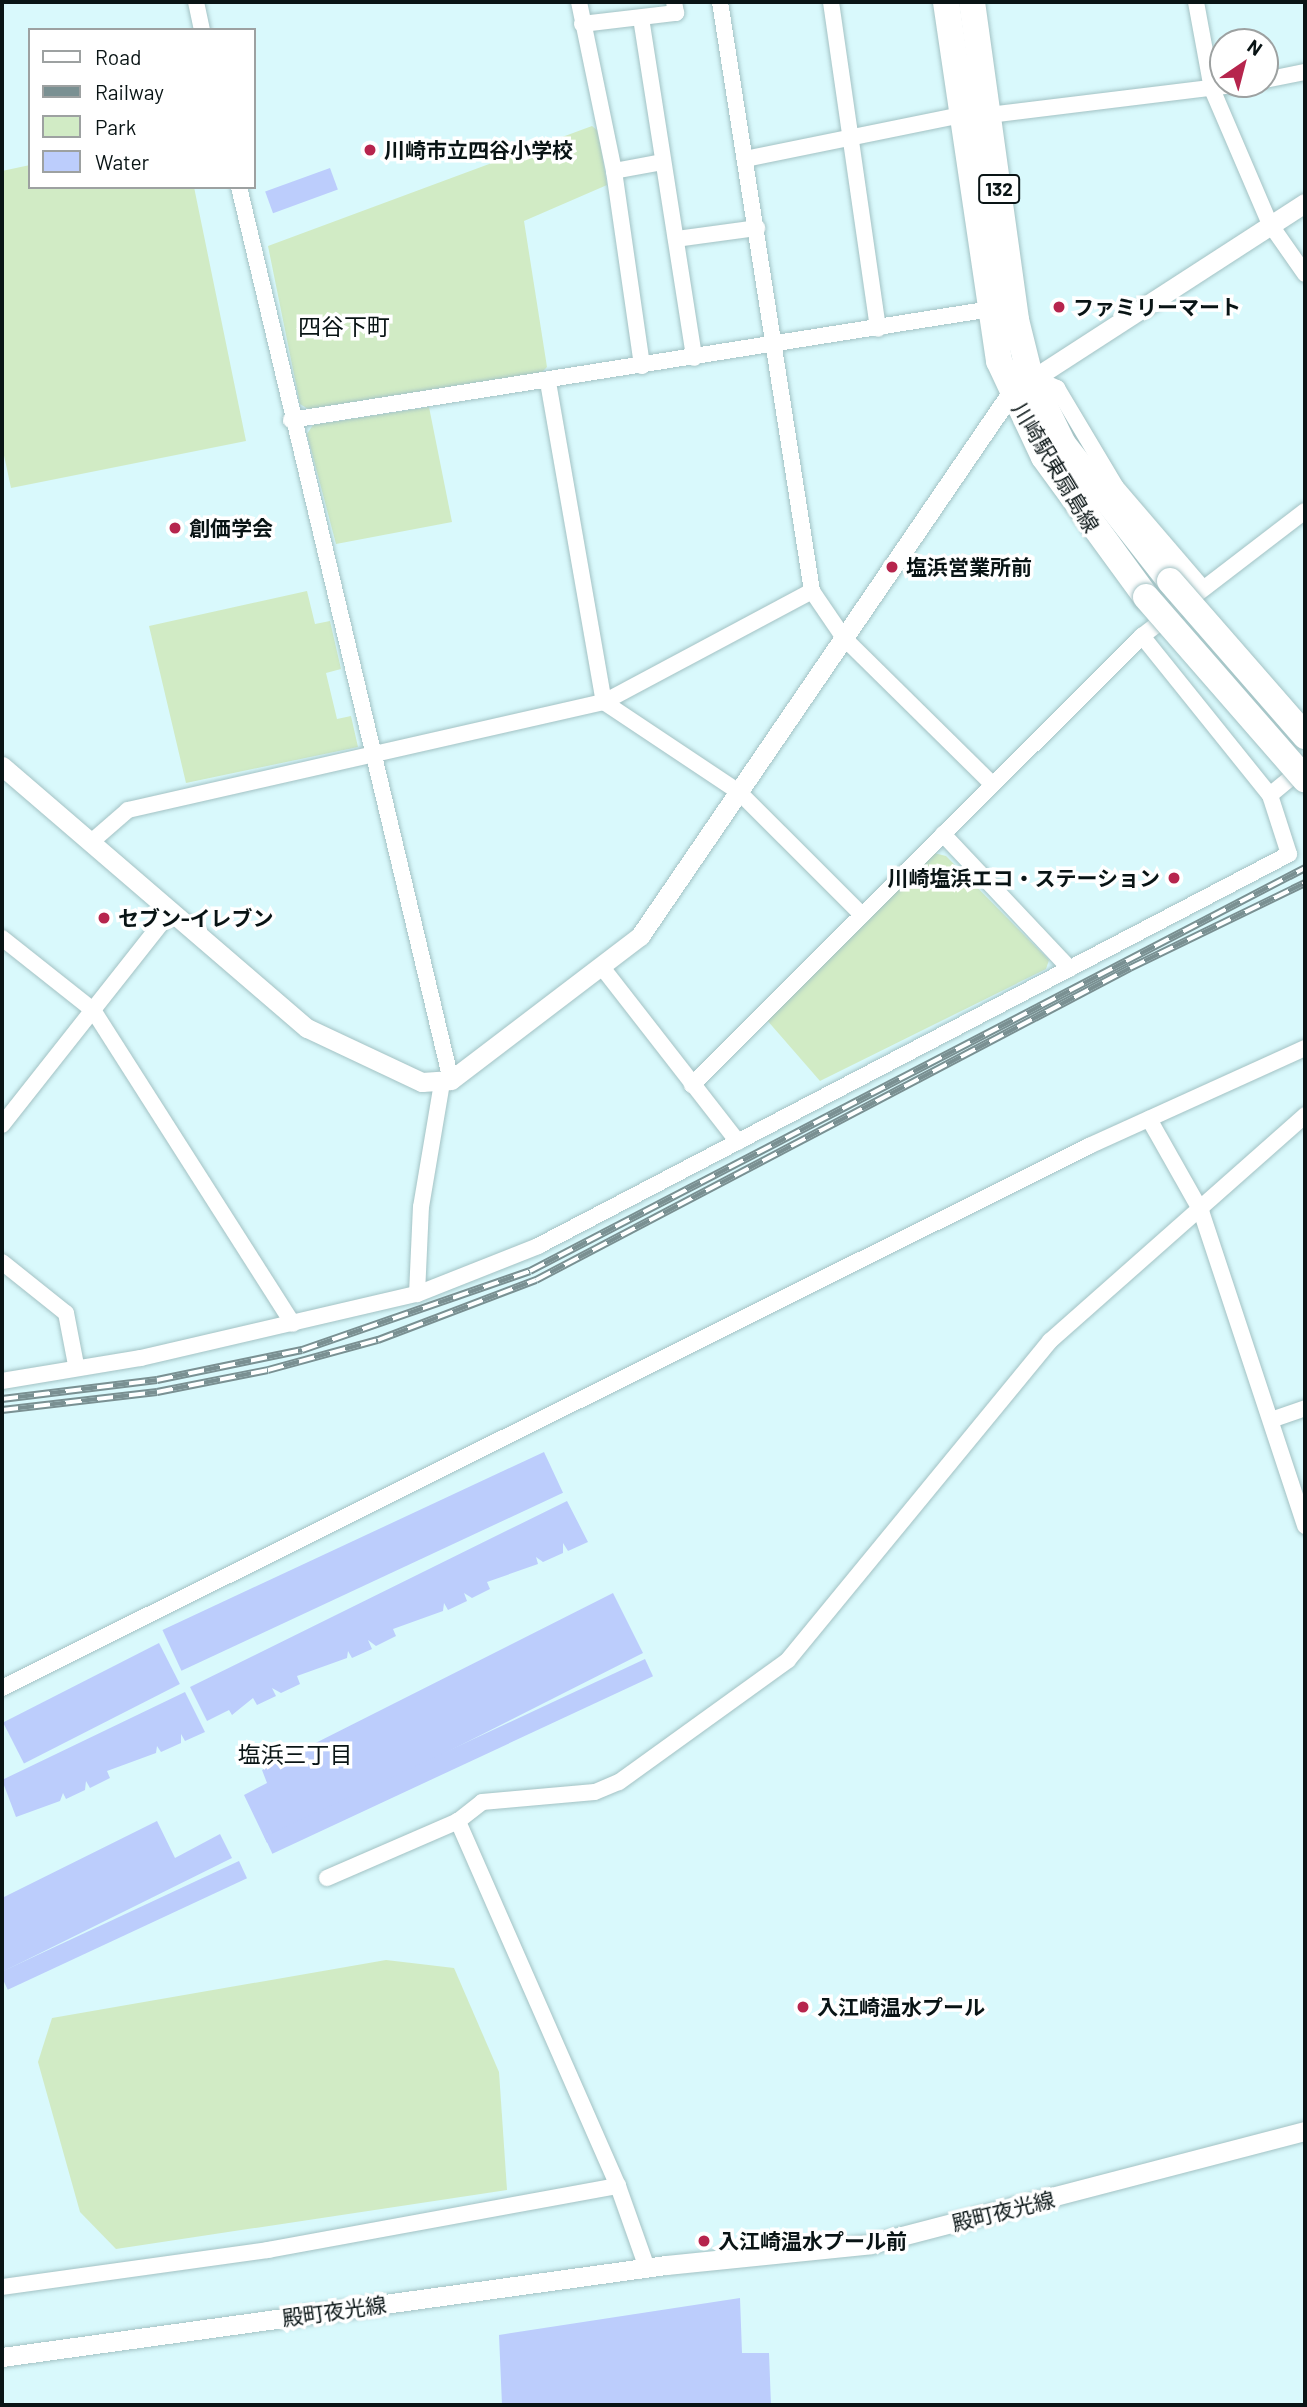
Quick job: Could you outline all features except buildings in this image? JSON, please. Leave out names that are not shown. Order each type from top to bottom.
[{"type":"highway","name":"川崎駅東扇島線","points":[[946,2],[991,309],[1010,393],[1081,513],[1146,597],[1305,779]]},
{"type":"highway","name":"川崎駅東扇島線","points":[[972,2],[1016,320],[1030,376],[1063,444],[1170,581],[1305,736]]},
{"type":"street","points":[[196,2],[202,28]]},
{"type":"street","points":[[579,2],[614,171],[642,366]]},
{"type":"street","points":[[582,24],[676,13],[674,2]]},
{"type":"street","points":[[720,2],[812,591],[844,638],[992,784]]},
{"type":"street","points":[[831,2],[878,329]]},
{"type":"street","points":[[1196,2],[1209,73]]},
{"type":"street","points":[[641,18],[694,358]]},
{"type":"street","points":[[1279,77],[1305,72]]},
{"type":"street","points":[[989,115],[1209,89]]},
{"type":"street","points":[[1216,98],[1270,224],[1305,274]]},
{"type":"street","points":[[745,159],[962,115]]},
{"type":"street","points":[[614,171],[663,162]]},
{"type":"street","points":[[239,189],[291,420],[374,753],[447,1082],[421,1208],[417,1294]]},
{"type":"street","points":[[2,766],[313,1032],[422,1082],[447,1082],[645,930],[1010,393],[1030,376],[1305,203]]},
{"type":"street","points":[[676,239],[757,228]]},
{"type":"street","points":[[291,420],[548,382],[991,309]]},
{"type":"street","points":[[1030,376],[1057,388],[1116,487],[1200,585]]},
{"type":"street","points":[[548,382],[604,702],[739,792],[862,915]]},
{"type":"street","points":[[692,1084],[1142,636],[1200,585],[1305,511]]},
{"type":"street","points":[[90,843],[128,810],[604,702],[812,591]]},
{"type":"street","points":[[2,1381],[76,1365],[141,1358],[417,1294],[538,1246],[1289,854],[1270,795],[1142,636]]},
{"type":"street","points":[[1270,795],[1305,766]]},
{"type":"street","points":[[943,834],[1070,970]]},
{"type":"street","points":[[2,1125],[170,912]]},
{"type":"street","points":[[2,938],[93,1010],[293,1324]]},
{"type":"street","points":[[601,966],[738,1142]]},
{"type":"street","points":[[2,1688],[1149,1119],[1305,1048]]},
{"type":"street","points":[[327,1878],[458,1821],[482,1802],[594,1792],[619,1782],[788,1660],[1050,1341],[1201,1211],[1305,1115]]},
{"type":"street","points":[[1149,1119],[1201,1211],[1305,1526]]},
{"type":"street","points":[[2,1262],[66,1313],[76,1365]]},
{"type":"street","points":[[1271,1420],[1305,1408]]},
{"type":"street","points":[[458,1821],[618,2186],[656,2266]]},
{"type":"street","name":"殿町夜光線","points":[[2,2357],[656,2266],[871,2244],[1305,2131]]},
{"type":"street","points":[[2,2287],[268,2250],[618,2186]]},
{"type":"green space","points":[[592,126],[598,131],[607,185],[524,221],[547,367],[542,372],[308,409],[300,404],[268,246]]},
{"type":"green space","points":[[28,165],[28,189],[194,189],[246,441],[11,488],[2,446],[2,171]]},
{"type":"green space","points":[[429,407],[452,522],[336,544],[307,434],[313,425]]},
{"type":"green space","points":[[307,591],[315,624],[330,621],[341,669],[326,673],[337,719],[351,716],[358,747],[186,783],[149,626]]},
{"type":"green space","points":[[934,853],[946,856],[1049,960],[1046,969],[820,1081],[766,1019]]},
{"type":"green space","points":[[386,1960],[454,1968],[499,2072],[507,2190],[116,2249],[80,2212],[38,2062],[52,2018]]},
{"type":"water","points":[[330,168],[338,190],[273,213],[265,192]]},
{"type":"water","points":[[544,1452],[563,1493],[181,1671],[162,1630]]},
{"type":"water","points":[[567,1501],[588,1542],[568,1551],[563,1543],[563,1553],[543,1562],[536,1557],[538,1564],[487,1582],[490,1589],[472,1598],[464,1593],[467,1601],[448,1610],[444,1603],[443,1611],[393,1629],[396,1636],[376,1646],[368,1640],[372,1649],[352,1658],[348,1651],[347,1658],[297,1676],[300,1684],[281,1693],[272,1688],[276,1696],[257,1705],[253,1698],[232,1715],[229,1710],[207,1721],[190,1687]]},
{"type":"water","points":[[613,1593],[643,1653],[267,1843],[244,1795],[267,1783],[262,1770]]},
{"type":"water","points":[[159,1643],[180,1684],[24,1763],[3,1722]]},
{"type":"water","points":[[645,1659],[653,1676],[272,1854],[264,1836]]},
{"type":"water","points":[[185,1692],[205,1732],[185,1741],[181,1734],[181,1743],[161,1752],[157,1746],[156,1753],[107,1771],[110,1778],[90,1788],[86,1781],[85,1790],[66,1799],[63,1793],[60,1801],[16,1817],[2,1780]]},
{"type":"water","points":[[157,1821],[175,1858],[220,1834],[232,1858],[2,1972],[2,1898]]},
{"type":"water","points":[[239,1861],[247,1878],[8,1990],[2,1972]]},
{"type":"water","points":[[740,2298],[742,2353],[769,2353],[771,2405],[502,2405],[499,2335]]},
{"type":"railway","points":[[2,1399],[157,1380],[302,1350],[530,1271],[1305,868]]},
{"type":"railway","points":[[2,1410],[157,1392],[268,1370],[378,1340],[536,1280],[1130,968],[1305,883]]},
{"type":"place","name":"川崎市立四谷小学校","points":[[370,150]]},
{"type":"place","name":"ファミリーマート","points":[[1059,307]]},
{"type":"place","name":"創価学会","points":[[175,528]]},
{"type":"place","name":"塩浜営業所前","points":[[892,567]]},
{"type":"place","name":"川崎塩浜エコ・ステーション","points":[[1174,878]]},
{"type":"place","name":"セブン-イレブン","points":[[104,918]]},
{"type":"place","name":"入江崎温水プール","points":[[803,2007]]},
{"type":"place","name":"入江崎温水プール前","points":[[704,2241]]},
{"type":"district","name":"四谷下町","points":[[344,326]]},
{"type":"district","name":"塩浜三丁目","points":[[295,1754]]}]
